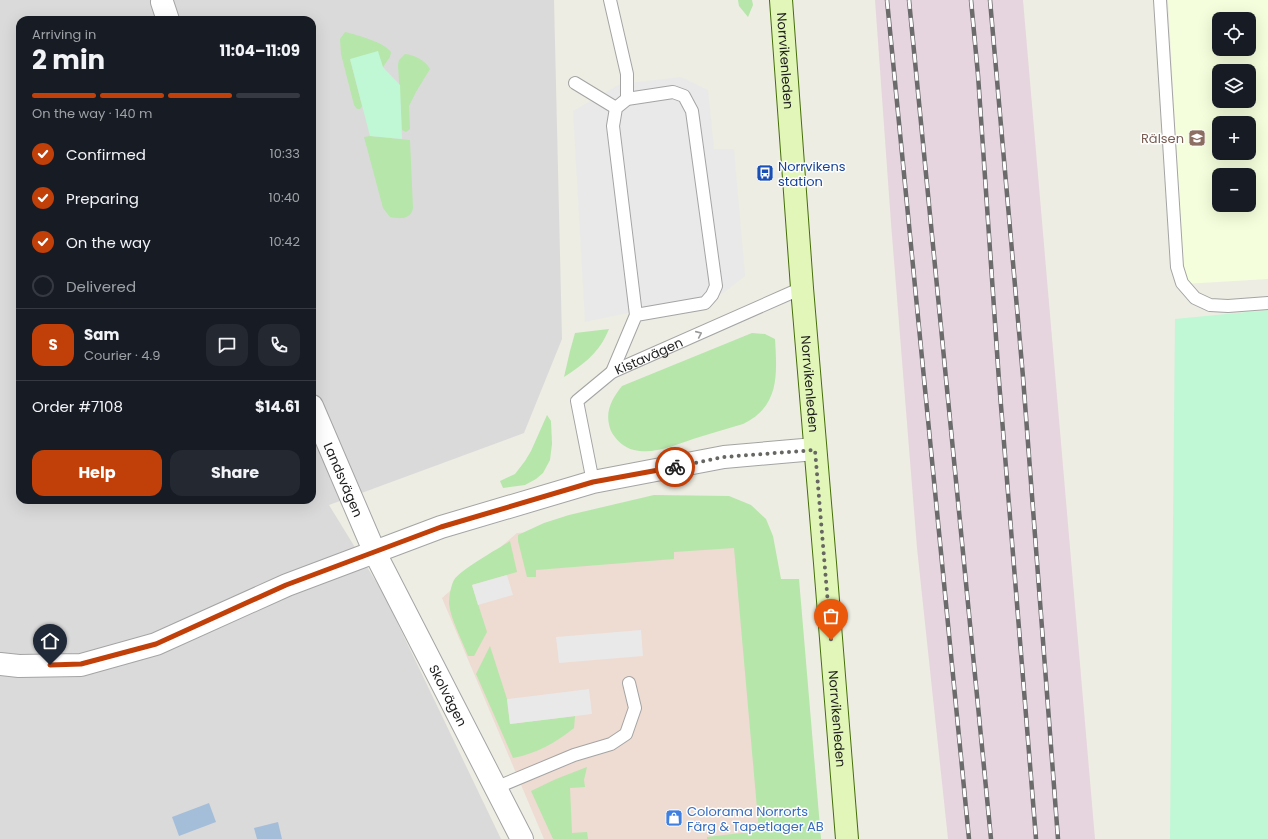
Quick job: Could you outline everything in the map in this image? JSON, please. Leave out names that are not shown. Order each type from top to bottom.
[{"type":"main road","name":"Norrvikenleden","points":[[781,0],[802,288],[846,839]]},
{"type":"street","name":"Landsvägen","points":[[316,415],[375,553]]},
{"type":"street","points":[[0,664],[19,666],[81,664],[156,644],[286,585],[375,553],[441,527],[593,482],[724,457],[815,450]]},
{"type":"street","name":"Skolvägen","points":[[375,553],[522,839]]},
{"type":"lane","points":[[610,0],[627,74],[627,99]]},
{"type":"lane","points":[[1160,0],[1178,267],[1182,284],[1195,298],[1210,305],[1228,306],[1268,303]]},
{"type":"lane","points":[[575,82],[616,108]]},
{"type":"lane","points":[[612,372],[636,315],[613,126],[616,108],[627,99],[673,92],[684,96],[692,111],[716,286],[712,295],[705,303],[636,315]]},
{"type":"lane","name":"Kistavägen","points":[[593,482],[577,401],[612,372],[802,288]]},
{"type":"lane","points":[[495,788],[574,755],[611,744],[626,734],[635,708],[629,683]]},
{"type":"shaded area","points":[[0,0],[554,0],[562,339],[524,433],[329,505],[383,593],[501,839],[0,839]]},
{"type":"shaded area","points":[[875,0],[1023,0],[1095,839],[948,839],[917,548]]},
{"type":"shaded area","name":"Rälsen","points":[[1168,0],[1268,0],[1268,279],[1184,284]]},
{"type":"shaded area","points":[[378,51],[383,67],[400,85],[402,139],[370,136],[350,59]]},
{"type":"shaded area","points":[[681,77],[708,90],[714,149],[734,149],[745,276],[723,293],[585,322],[573,111],[620,84]]},
{"type":"shaded area","points":[[1268,310],[1268,839],[1170,839],[1175,319]]},
{"type":"shaded area","points":[[762,519],[793,839],[544,839],[442,598],[517,533]]},
{"type":"shaded area","points":[[507,575],[513,595],[478,605],[472,585]]},
{"type":"shaded area","points":[[641,630],[643,656],[559,663],[556,637]]},
{"type":"shaded area","points":[[589,689],[592,714],[510,724],[507,699]]},
{"type":"green space","points":[[738,0],[752,0],[753,5],[748,17],[739,6]]},
{"type":"green space","points":[[345,32],[377,42],[388,48],[391,52],[390,57],[383,67],[350,59],[362,106],[360,109],[357,109],[354,105],[341,54],[340,39]]},
{"type":"green space","points":[[405,54],[419,58],[430,69],[409,106],[410,129],[406,132],[402,130],[398,65],[399,60]]},
{"type":"green space","points":[[370,136],[410,140],[413,208],[410,215],[407,217],[390,217],[383,208],[364,137]]},
{"type":"green space","points":[[609,329],[601,345],[591,357],[564,377],[575,333]]},
{"type":"green space","points":[[752,333],[765,334],[775,339],[776,352],[776,377],[774,388],[764,408],[755,417],[743,424],[671,446],[649,451],[630,449],[620,443],[615,437],[611,431],[608,418],[612,402],[622,386]]},
{"type":"green space","points":[[547,415],[551,421],[552,444],[550,460],[543,473],[525,485],[503,488],[500,481],[515,474],[525,461]]},
{"type":"green space","points":[[654,495],[729,496],[751,505],[766,519],[773,536],[781,579],[799,579],[821,839],[707,839],[707,837],[759,831],[734,548],[674,552],[674,559],[536,570],[536,577],[527,577],[518,541],[518,535],[544,523],[569,515]]},
{"type":"green space","points":[[510,541],[517,572],[472,585],[487,632],[474,656],[468,656],[450,610],[449,598],[453,582],[464,570]]},
{"type":"green space","points":[[490,646],[507,699],[510,724],[575,716],[574,728],[546,747],[513,758],[476,674]]},
{"type":"green space","points":[[587,767],[584,780],[585,787],[570,788],[572,833],[587,832],[588,839],[553,839],[531,791]]},
{"type":"water","points":[[209,803],[216,822],[179,836],[172,817]]},
{"type":"water","points":[[278,822],[282,839],[257,839],[254,828]]},
{"type":"railway","points":[[887,0],[969,839]]},
{"type":"railway","points":[[909,0],[991,839]]},
{"type":"railway","points":[[971,0],[978,75],[999,381],[1036,839]]},
{"type":"railway","points":[[990,0],[1023,377],[1058,839]]},
{"type":"way so far","points":[[675,467],[724,457],[815,450],[831,640]]},
{"type":"place","name":"Rälsen","points":[[1197,138]]},
{"type":"place","name":"Norrvikens station","points":[[765,173]]},
{"type":"place","name":"Colorama Norrorts Färg & Tapetlager AB","points":[[674,818]]},
{"type":"route","points":[[50,665],[81,664],[156,644],[286,585],[375,553],[441,527],[593,482],[675,467]]}]
